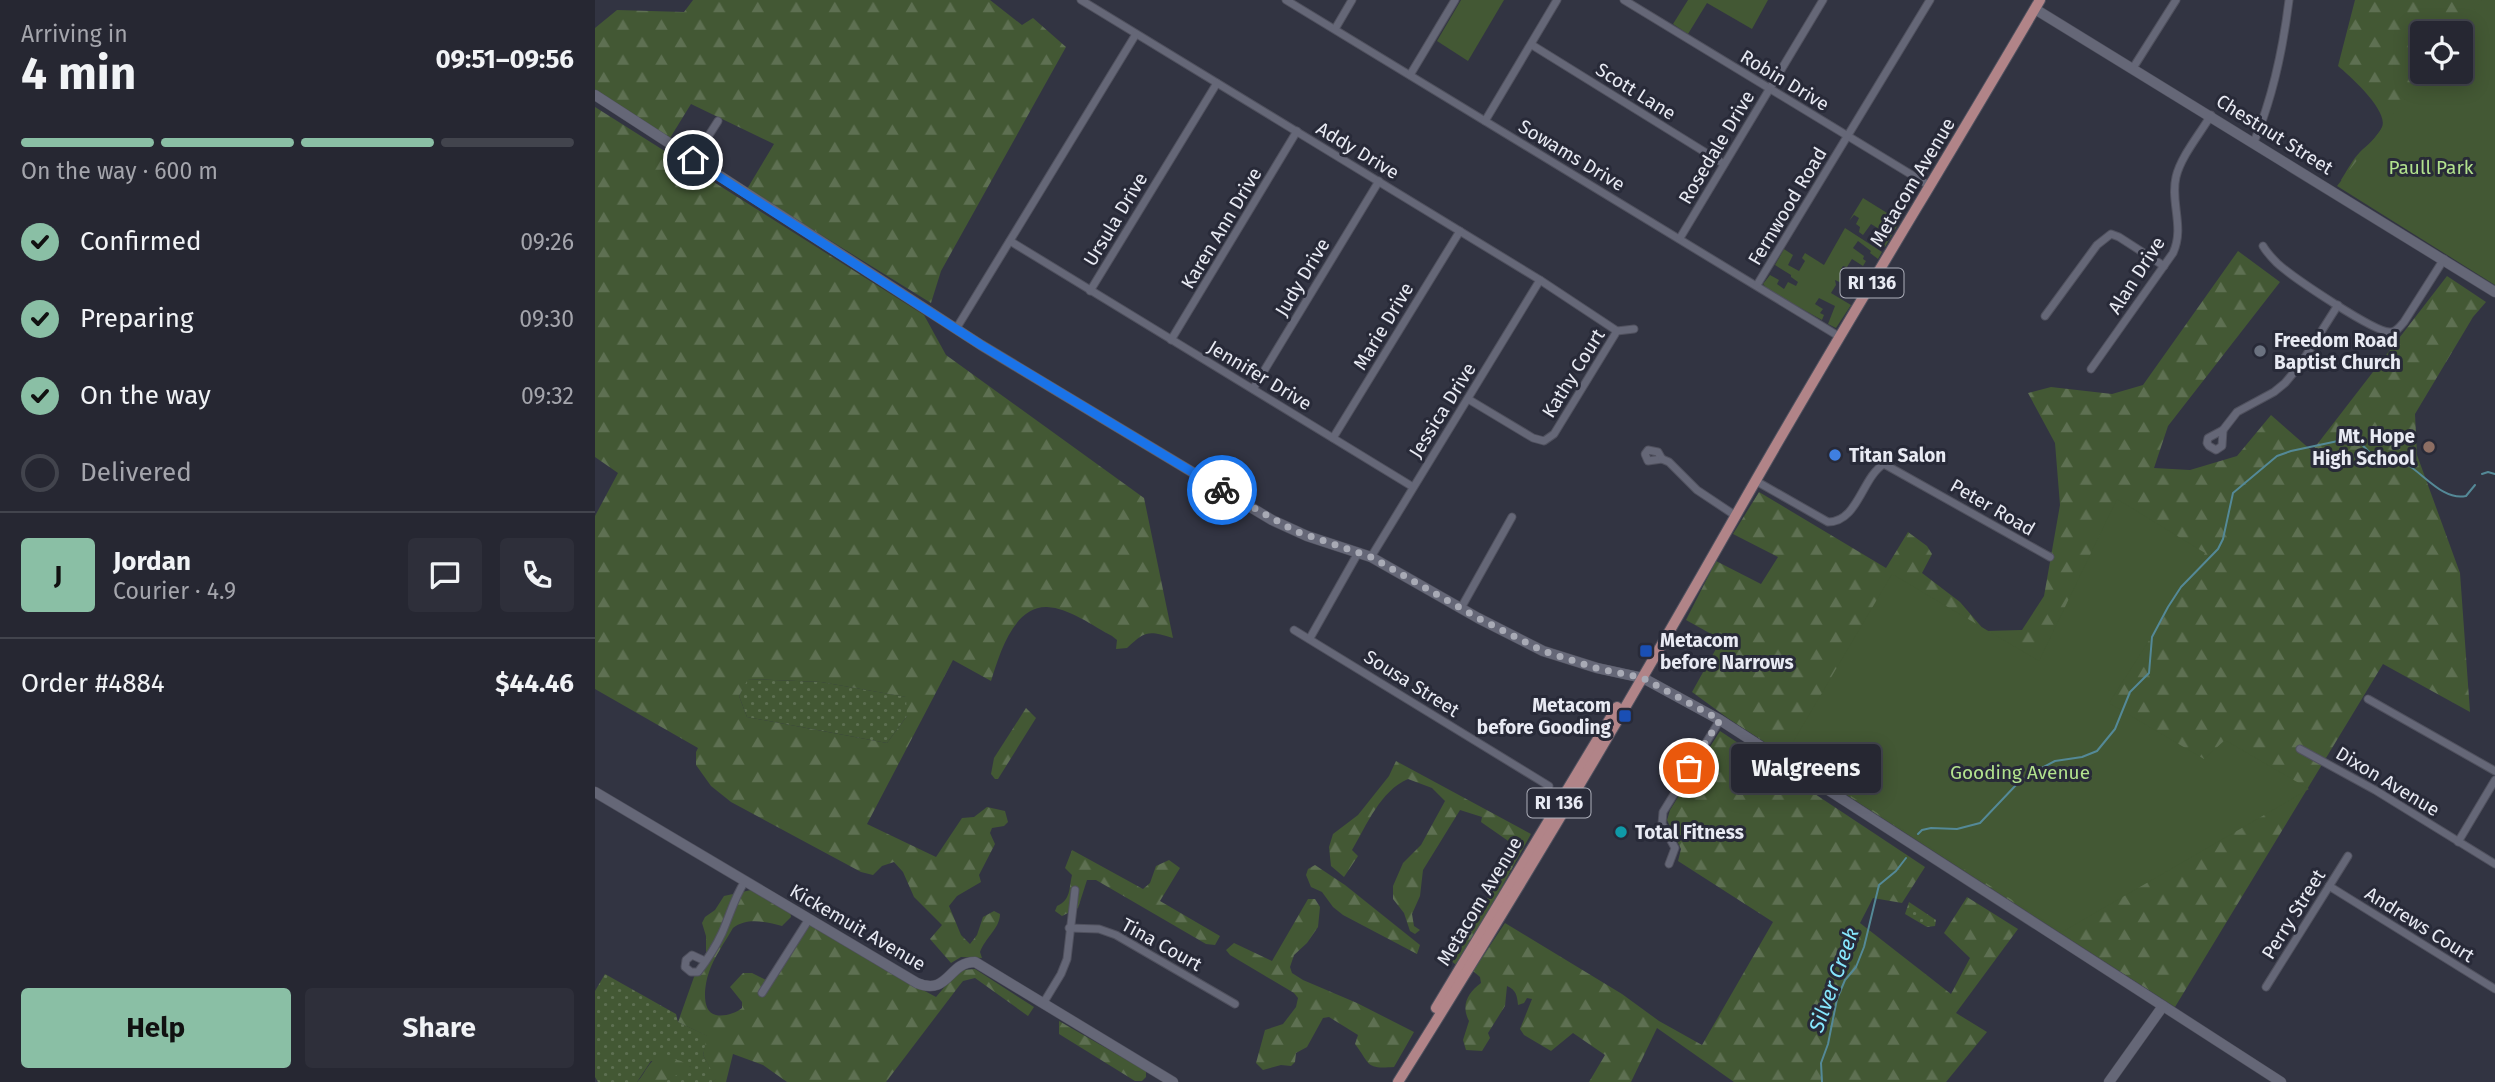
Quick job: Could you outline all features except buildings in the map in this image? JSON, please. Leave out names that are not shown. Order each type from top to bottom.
[{"type":"main road","name":"Metacom Avenue","points":[[1396,1082],[1462,964],[1733,522],[2037,4]]},
{"type":"street","name":"Addy Drive","points":[[1081,0],[1540,280],[1617,331]]},
{"type":"street","name":"Sowams Drive","points":[[1286,0],[1840,337]]},
{"type":"street","points":[[1335,29],[1352,0]]},
{"type":"street","points":[[1410,75],[1455,0]]},
{"type":"street","points":[[1485,121],[1557,0]]},
{"type":"street","name":"Robin Drive","points":[[1624,0],[1930,186]]},
{"type":"street","name":"Rosedale Drive","points":[[1680,238],[1823,0]]},
{"type":"street","name":"Fernwood Road","points":[[1757,285],[1930,0]]},
{"type":"street","points":[[2133,68],[2176,0]]},
{"type":"street","points":[[2254,142],[2271,94],[2283,46],[2289,0]]},
{"type":"street","name":"Chestnut Street","points":[[2037,4],[2133,68],[2495,292]]},
{"type":"street","points":[[956,329],[1136,34]]},
{"type":"street","name":"Scott Lane","points":[[1532,45],[1724,164]]},
{"type":"street","name":"Ursula Drive","points":[[1010,241],[1090,291],[1217,83]]},
{"type":"street","points":[[595,95],[956,329],[1130,437],[1272,520],[1307,536],[1371,557],[1514,637],[1560,657],[1640,677],[1720,720],[2281,1082]]},
{"type":"street","name":"Alan Drive","points":[[2091,369],[2173,253],[2178,239],[2176,176],[2211,116]]},
{"type":"street","points":[[693,160],[718,121]]},
{"type":"street","name":"Karen Ann Drive","points":[[1171,340],[1297,131]]},
{"type":"street","name":"Judy Drive","points":[[1253,389],[1379,181]]},
{"type":"street","name":"Marie Drive","points":[[1333,438],[1460,231]]},
{"type":"street","points":[[2045,316],[2097,245],[2111,234],[2164,266]]},
{"type":"street","points":[[2263,246],[2282,267],[2377,329],[2388,332],[2396,331],[2404,322],[2444,259]]},
{"type":"street","name":"Jessica Drive","points":[[1371,557],[1540,280]]},
{"type":"street","name":"Jennifer Drive","points":[[1090,291],[1413,487]]},
{"type":"street","points":[[2223,430],[2237,412],[2274,393],[2285,383],[2300,365],[2338,305]]},
{"type":"street","name":"Kathy Court","points":[[1468,399],[1533,438],[1544,440],[1554,434],[1617,331],[1634,329]]},
{"type":"street","points":[[1662,459],[1669,462],[1733,522]]},
{"type":"street","name":"Peter Road","points":[[1756,481],[1828,522],[1835,522],[1842,520],[1871,476],[1884,464],[2049,557]]},
{"type":"street","points":[[1461,608],[1512,517]]},
{"type":"street","points":[[1310,638],[1358,553]]},
{"type":"street","name":"Sousa Street","points":[[1294,630],[1549,786]]},
{"type":"street","points":[[2368,699],[2495,771]]},
{"type":"street","points":[[1669,864],[1675,848],[1662,824],[1663,812],[1720,720]]},
{"type":"street","name":"Dixon Avenue","points":[[2300,749],[2375,790],[2495,864]]},
{"type":"street","points":[[2458,842],[2495,780]]},
{"type":"street","name":"Kickemuit Avenue","points":[[595,792],[925,986],[937,986],[965,963],[975,962],[1173,1082]]},
{"type":"street","name":"Perry Street","points":[[2266,988],[2347,856]]},
{"type":"street","points":[[705,961],[722,933],[732,904],[745,881]]},
{"type":"street","name":"Andrews Court","points":[[2329,886],[2495,989]]},
{"type":"street","points":[[1044,1002],[1064,967],[1075,890]]},
{"type":"street","points":[[762,993],[809,919]]},
{"type":"street","name":"Tina Court","points":[[1069,929],[1099,929],[1116,935],[1235,1004]]},
{"type":"street","points":[[2109,1082],[2163,1006]]},
{"type":"green space","points":[[693,0],[990,0],[1022,25],[1033,18],[1066,47],[941,271],[931,303],[747,189],[774,144],[691,104],[670,138],[595,92],[595,28],[617,10],[684,12]]},
{"type":"green space","points":[[1461,0],[1504,0],[1468,61],[1437,41]]},
{"type":"green space","points":[[1688,0],[1768,0],[1752,29],[1707,3],[1688,34],[1673,24]]},
{"type":"green space","name":"Paull Park","points":[[2355,0],[2495,0],[2495,283],[2341,180],[2357,155],[2377,135],[2383,120],[2374,103],[2338,66]]},
{"type":"green space","name":"Paull Park","points":[[2482,0],[2495,0],[2495,285],[2337,186],[2417,84],[2473,84],[2473,21],[2465,21]]},
{"type":"green space","points":[[595,107],[924,315],[946,355],[1144,498],[1173,638],[1148,634],[1127,648],[1116,649],[1117,640],[1112,636],[1064,611],[1047,607],[1035,609],[1025,615],[1009,634],[991,681],[953,660],[867,824],[936,857],[962,818],[974,817],[987,807],[1005,811],[1008,822],[1004,826],[992,828],[990,833],[995,844],[979,875],[981,882],[957,896],[949,906],[961,935],[970,944],[977,935],[983,917],[994,911],[1000,914],[998,924],[980,952],[982,958],[961,957],[951,963],[930,939],[942,925],[914,897],[903,872],[894,862],[882,866],[873,875],[861,872],[731,802],[711,786],[696,765],[698,748],[595,689],[595,516],[618,473],[595,457]],"holes":[[[748,679],[821,682],[906,697],[907,716],[887,743],[747,717],[739,696]]]},
{"type":"green space","points":[[1863,198],[1900,221],[1885,247],[1874,242],[1876,238],[1887,238],[1879,229],[1871,224],[1863,235],[1856,224],[1859,218],[1854,215],[1849,221]]},
{"type":"green space","points":[[1845,228],[1882,252],[1878,259],[1858,241],[1853,248],[1864,256],[1866,261],[1863,266],[1852,259],[1847,267],[1843,266],[1841,269],[1852,276],[1858,267],[1860,269],[1857,280],[1862,286],[1860,289],[1855,287],[1847,290],[1844,289],[1846,285],[1835,280],[1836,285],[1831,293],[1851,305],[1836,328],[1828,324],[1835,306],[1819,298],[1815,304],[1823,309],[1820,313],[1824,315],[1822,320],[1768,290],[1763,284],[1770,275],[1779,280],[1777,284],[1784,289],[1788,282],[1796,286],[1798,282],[1791,275],[1775,265],[1784,249],[1793,255],[1788,265],[1799,271],[1805,261],[1802,258],[1805,253],[1824,265]]},
{"type":"green space","points":[[2238,251],[2280,282],[2168,426],[2154,468],[2190,470],[2237,456],[2271,415],[2312,451],[2447,276],[2486,302],[2473,317],[2415,414],[2417,455],[2460,573],[2470,712],[2383,664],[2175,1007],[1729,719],[1692,692],[1717,647],[1713,635],[1686,620],[1716,561],[1761,584],[1778,557],[1733,534],[1759,492],[1886,568],[1908,532],[1927,546],[1932,554],[1922,573],[1960,602],[1985,631],[2022,630],[2044,596],[2060,505],[2055,443],[2028,393],[2051,387],[2112,394],[2143,385]]},
{"type":"green space","name":"Gooding Avenue","points":[[2117,499],[2205,553],[2109,703],[2204,759],[2225,740],[2309,789],[2062,932],[1786,754],[1892,574],[2039,661]]},
{"type":"green space","points":[[747,679],[821,682],[907,697],[907,716],[887,743],[747,717],[739,696]]},
{"type":"green space","points":[[1026,708],[1036,718],[998,779],[995,779],[991,774],[994,758]]},
{"type":"green space","points":[[1720,731],[1925,867],[1902,903],[1873,898],[1860,923],[1951,994],[1970,958],[1944,933],[1967,897],[2018,929],[1956,1013],[1987,1032],[1946,1082],[1734,1082],[1657,1028],[1631,1082],[1589,1082],[1605,1055],[1573,1033],[1551,1051],[1524,1035],[1520,1029],[1532,999],[1527,998],[1524,1003],[1518,1005],[1515,993],[1507,986],[1505,1006],[1488,1033],[1490,1038],[1482,1051],[1466,1050],[1463,1040],[1469,1021],[1467,1000],[1481,983],[1480,977],[1473,971],[1505,923],[1622,994],[1659,1021],[1702,1045],[1773,922],[1678,861],[1681,849],[1667,820],[1670,810]]},
{"type":"green space","points":[[1396,761],[1531,834],[1458,967],[1442,952],[1456,943],[1471,925],[1514,845],[1481,822],[1482,817],[1460,810],[1423,870],[1420,896],[1412,914],[1414,926],[1420,930],[1415,934],[1410,931],[1404,913],[1393,899],[1393,886],[1403,863],[1421,845],[1445,801],[1432,788],[1408,779],[1398,784],[1382,800],[1369,820],[1352,850],[1358,856],[1344,877],[1331,866],[1329,847],[1333,834],[1358,815],[1389,776]]},
{"type":"green space","points":[[1072,850],[1143,889],[1150,883],[1156,866],[1169,860],[1180,868],[1160,901],[1220,936],[1215,945],[1206,944],[1096,880],[1087,880],[1078,908],[1062,916],[1055,911],[1069,893],[1072,875],[1065,868]]},
{"type":"green space","points":[[1315,865],[1345,885],[1420,945],[1417,954],[1333,907],[1322,892],[1311,887],[1306,875],[1308,869]]},
{"type":"green space","points":[[751,890],[790,911],[791,917],[782,926],[751,921],[733,928],[714,961],[706,983],[706,1003],[711,1013],[730,1014],[742,1008],[742,1002],[730,987],[743,973],[752,973],[766,980],[760,990],[763,994],[810,924],[936,997],[953,977],[963,970],[975,969],[1034,1007],[1028,1016],[975,978],[963,981],[886,1082],[787,1082],[763,1065],[733,1054],[726,1082],[712,1082],[716,1079],[703,1055],[707,1036],[678,1022],[694,977],[706,956],[706,936],[702,923],[705,917],[715,910],[724,896]]},
{"type":"green space","points":[[1308,899],[1315,899],[1320,907],[1318,927],[1294,955],[1290,967],[1292,973],[1414,1032],[1394,1067],[1370,1064],[1355,1044],[1358,1035],[1329,1017],[1323,1018],[1307,1047],[1296,1053],[1295,1062],[1291,1066],[1281,1065],[1263,1070],[1256,1063],[1265,1030],[1283,1024],[1296,1007],[1298,998],[1226,950],[1234,943],[1272,961]]},
{"type":"green space","points":[[1909,902],[1936,920],[1935,926],[1927,927],[1905,914]]},
{"type":"green space","points":[[605,974],[676,1014],[678,1022],[708,1036],[703,1055],[717,1079],[712,1082],[665,1082],[663,1081],[691,1067],[651,1061],[637,1082],[598,1082],[595,1077],[595,991]]},
{"type":"green space","points":[[1059,1021],[1146,1071],[1146,1077],[1142,1081],[1135,1081],[1059,1034]]},
{"type":"green space","points":[[663,1056],[681,1061],[692,1068],[665,1082],[637,1082],[651,1063]]},
{"type":"waterway","name":"Silver Creek","points":[[1918,834],[1931,828],[1957,829],[1980,823],[2017,784],[2032,773],[2055,761],[2082,757],[2097,751],[2115,729],[2130,692],[2149,673],[2152,637],[2168,607],[2181,587],[2218,549],[2223,539],[2233,493],[2277,456],[2352,438],[2373,455],[2405,463],[2449,494],[2466,496],[2475,485]]},
{"type":"waterway","name":"Silver Creek","points":[[2482,474],[2495,474]]},
{"type":"waterway","name":"Silver Creek","points":[[1822,1082],[1821,1063],[1828,1044],[1837,999],[1845,980],[1856,967],[1864,947],[1879,885],[1896,871],[1906,858]]},
{"type":"way so far","points":[[1222,490],[1295,531],[1371,557],[1391,567],[1478,618],[1543,651],[1596,668],[1643,678],[1720,720],[1689,768]]},
{"type":"place","name":"Freedom Road Baptist Church","points":[[2260,351]]},
{"type":"place","name":"Mt. Hope High School","points":[[2429,447]]},
{"type":"place","name":"Titan Salon","points":[[1835,455]]},
{"type":"place","name":"Metacom before Narrows","points":[[1646,651]]},
{"type":"place","name":"Metacom before Gooding","points":[[1625,716]]},
{"type":"place","name":"Walgreens","points":[[1689,768]]},
{"type":"place","name":"Total Fitness","points":[[1621,832]]},
{"type":"route","points":[[693,160],[981,345],[1222,490]]}]
